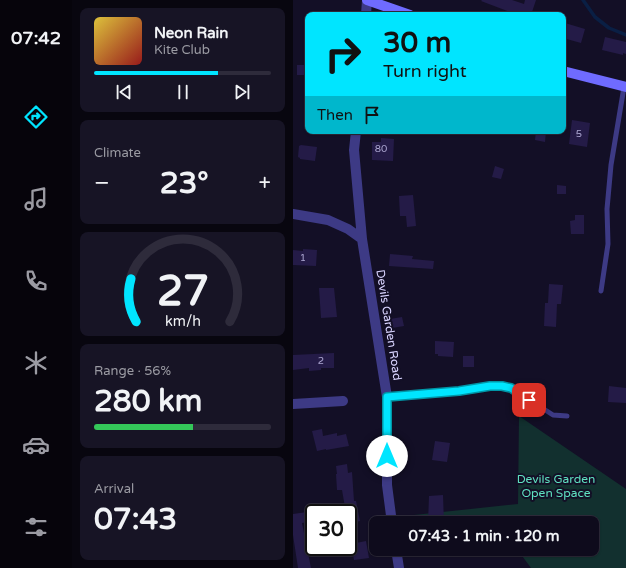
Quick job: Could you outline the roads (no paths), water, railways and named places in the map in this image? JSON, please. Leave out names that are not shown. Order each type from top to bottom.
[{"type":"street","points":[[366,12],[367,0],[401,12]]},
{"type":"street","points":[[566,72],[625,87]]},
{"type":"street","name":"Devils Garden Road","points":[[356,134],[354,150],[362,239],[387,397],[387,485],[392,516]]},
{"type":"street","points":[[293,214],[328,220],[348,229],[362,239]]},
{"type":"street","points":[[293,404],[343,401]]},
{"type":"street","points":[[397,556],[399,568]]},
{"type":"lane","points":[[601,291],[608,244],[607,209],[611,165],[625,87]]},
{"type":"lane","points":[[387,397],[502,386],[511,388],[553,415],[567,416]]},
{"type":"waterway","points":[[583,0],[595,17],[609,28],[626,35]]},
{"type":"park label","name":"Devils Garden Open Space","points":[[556,486]]}]
